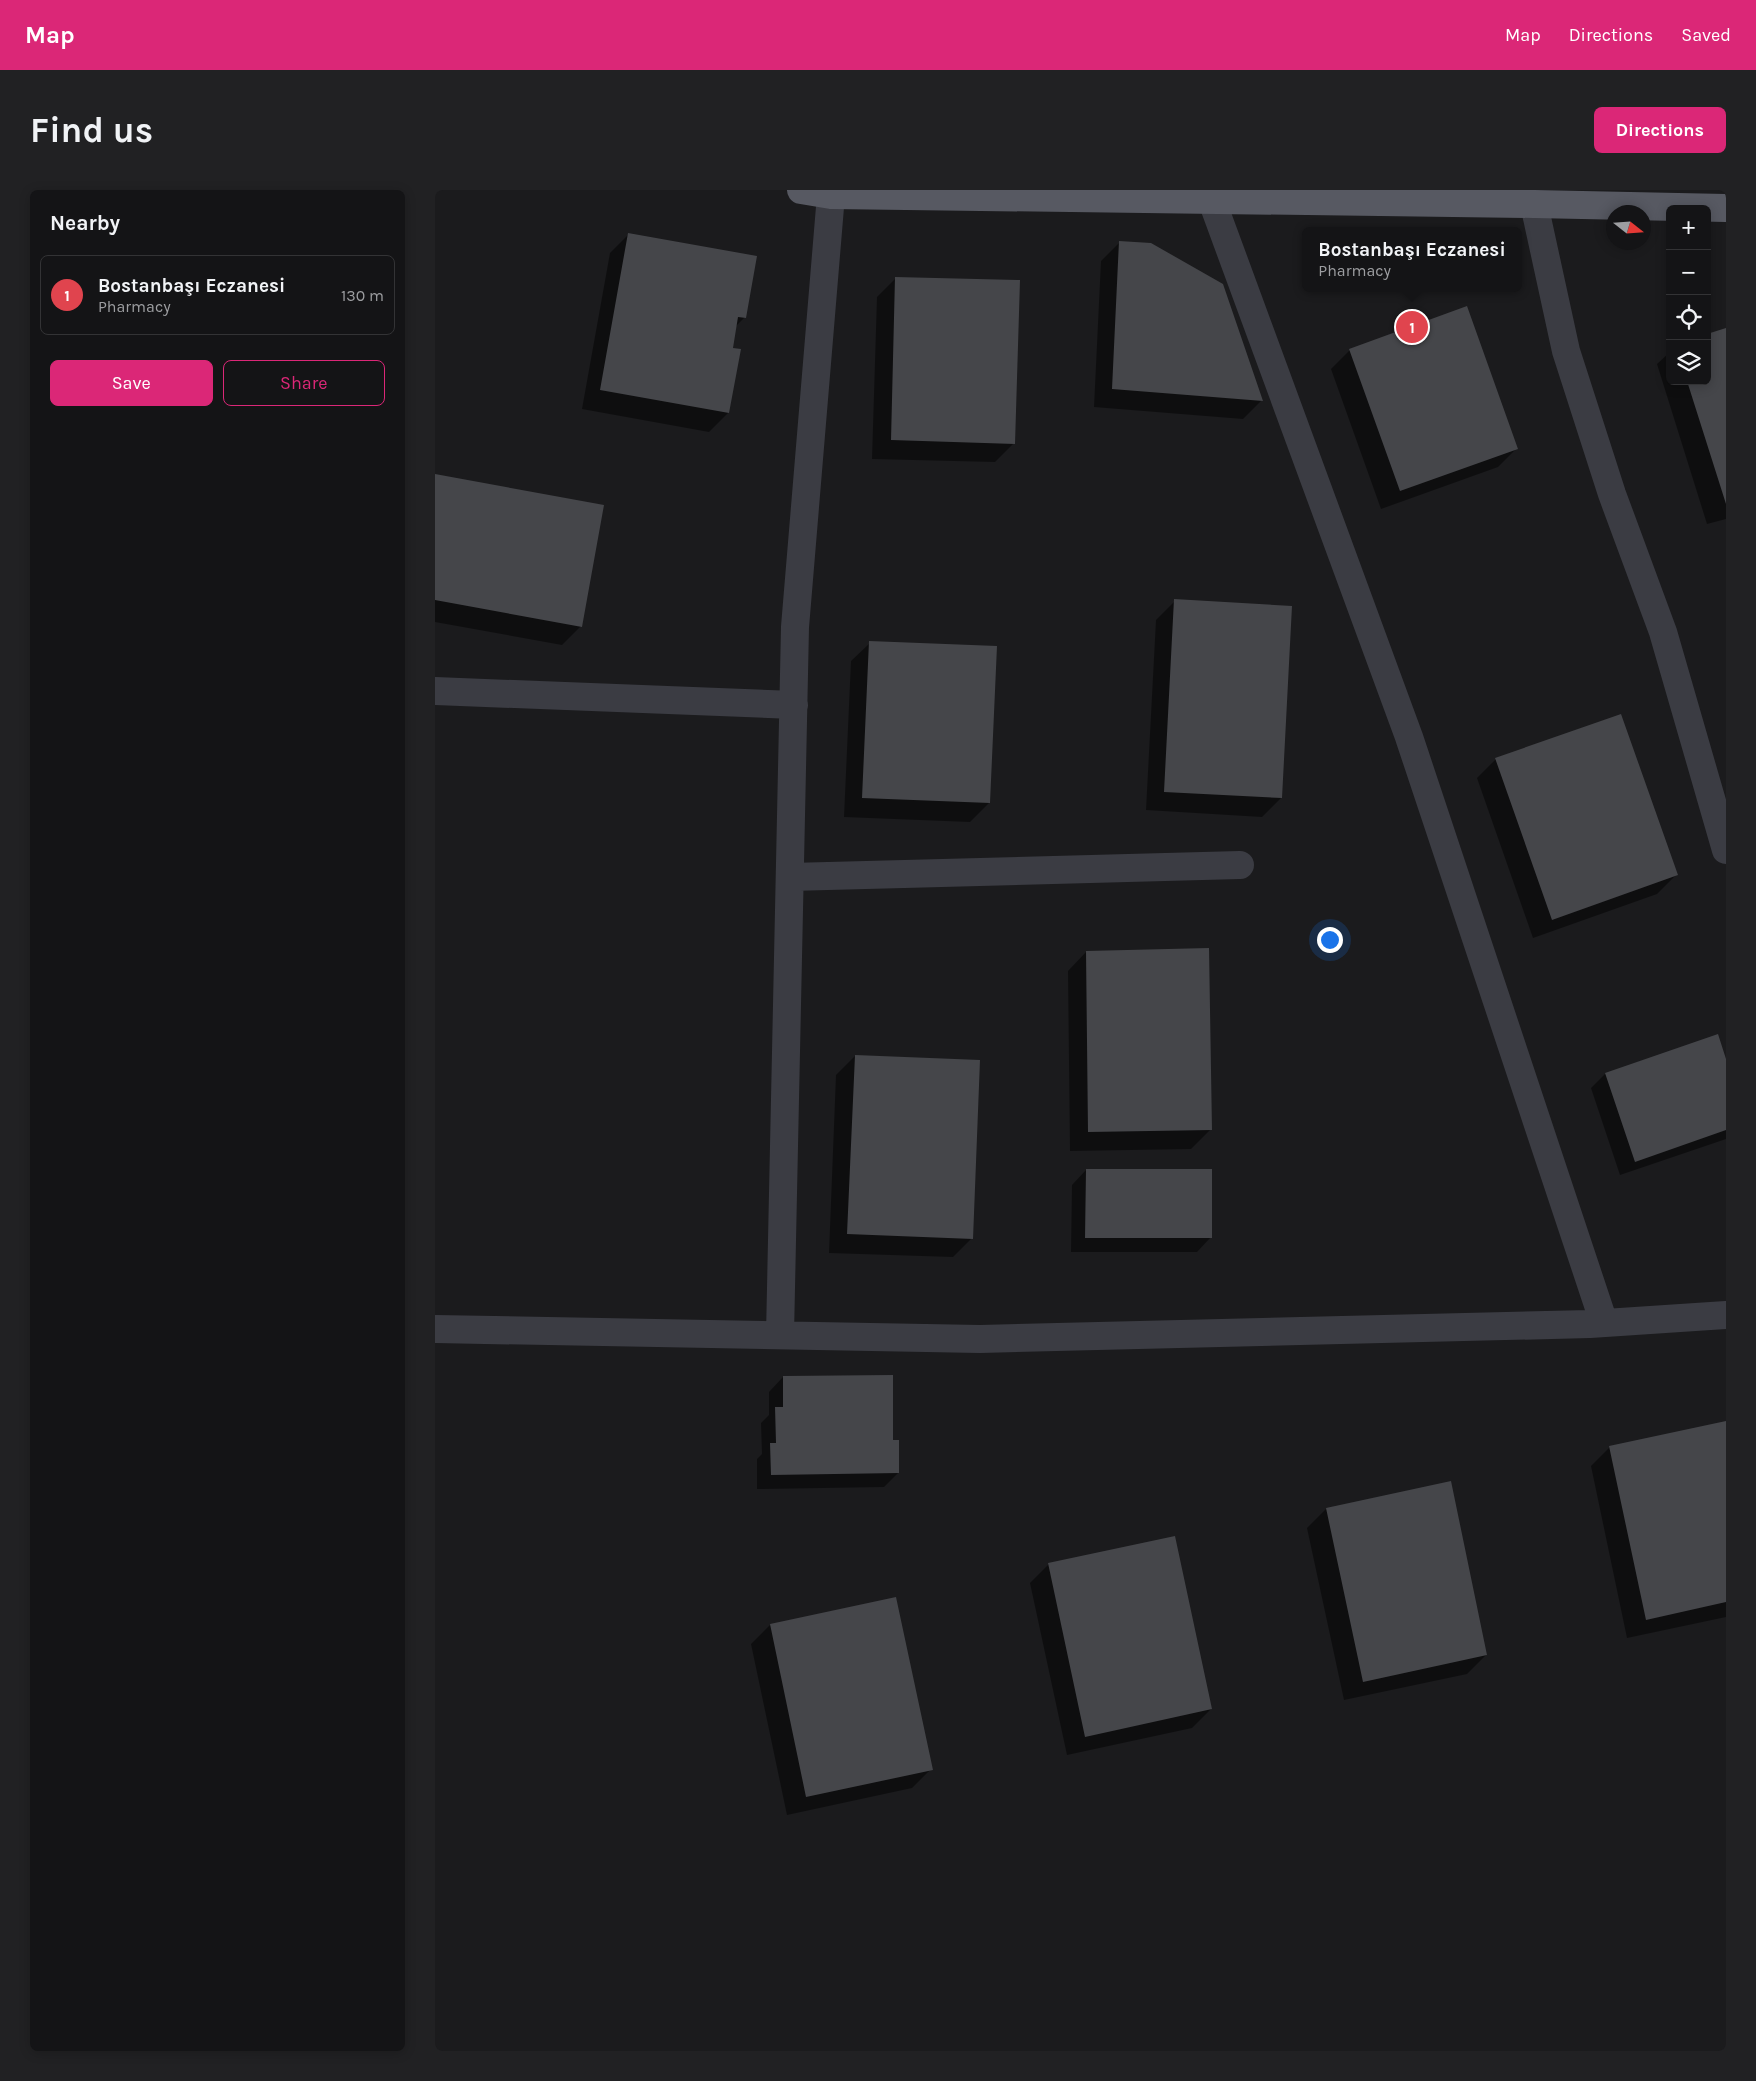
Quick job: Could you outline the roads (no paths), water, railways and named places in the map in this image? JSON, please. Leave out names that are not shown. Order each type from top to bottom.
[{"type":"main road","points":[[801,190],[831,195],[1726,208]]},
{"type":"street","points":[[780,1335],[795,627],[831,195]]},
{"type":"street","points":[[1212,201],[1409,737],[1604,1323]]},
{"type":"street","points":[[1534,204],[1566,351],[1612,494],[1663,632],[1726,850]]},
{"type":"street","points":[[435,690],[793,704]]},
{"type":"street","points":[[790,877],[1240,865]]},
{"type":"street","points":[[435,1330],[980,1339],[1604,1323],[1726,1315]]},
{"type":"place","name":"Bostanbaşı Eczanesi","points":[[1412,327]]}]
